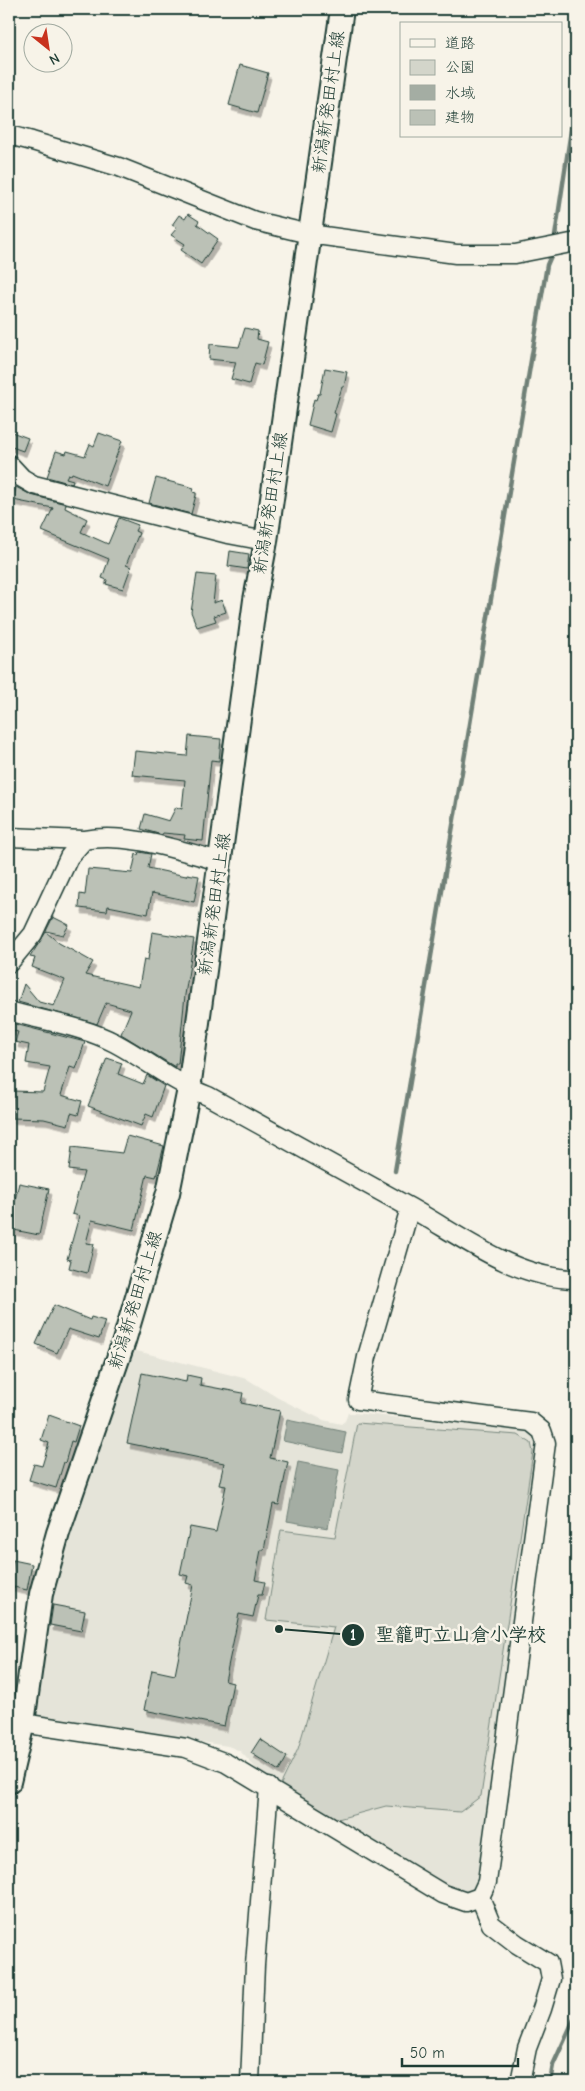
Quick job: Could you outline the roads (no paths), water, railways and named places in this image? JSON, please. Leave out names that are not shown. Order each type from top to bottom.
[{"type":"main road","name":"新潟新発田村上線","points":[[9,1782],[16,1722],[41,1594],[58,1533],[124,1341],[168,1193],[189,1089],[255,600],[266,541],[342,9]]},
{"type":"street","points":[[9,136],[32,140],[119,167],[256,221],[309,234],[456,254],[515,254],[576,242]]},
{"type":"street","points":[[9,464],[22,478],[34,484],[228,534],[266,541]]},
{"type":"street","points":[[9,837],[137,840],[220,861]]},
{"type":"street","points":[[9,963],[33,934],[69,857],[84,840]]},
{"type":"street","points":[[9,1011],[73,1028],[113,1042],[189,1089],[208,1096],[410,1208],[474,1247],[528,1271],[576,1279]]},
{"type":"street","points":[[16,1722],[186,1748],[226,1763],[269,1787],[443,1894],[466,1902],[480,1896],[487,1882],[546,1443],[542,1431],[531,1422],[358,1400],[367,1357],[410,1208]]},
{"type":"street","points":[[250,2082],[254,1965],[269,1787]]},
{"type":"street","points":[[480,1896],[491,1924],[517,1944],[548,1963],[550,1980],[542,2009],[527,2048],[520,2082]]},
{"type":"water","points":[[287,1420],[346,1432],[342,1453],[283,1441]]},
{"type":"water","points":[[298,1462],[339,1470],[328,1528],[287,1521]]},
{"type":"waterway","points":[[554,243],[576,97]]},
{"type":"waterway","points":[[395,1171],[547,265],[553,251]]},
{"type":"waterway","points":[[550,2082],[553,2065],[576,2015]]},
{"type":"place","name":"聖籠町立山倉小学校","points":[[279,1629]]}]
